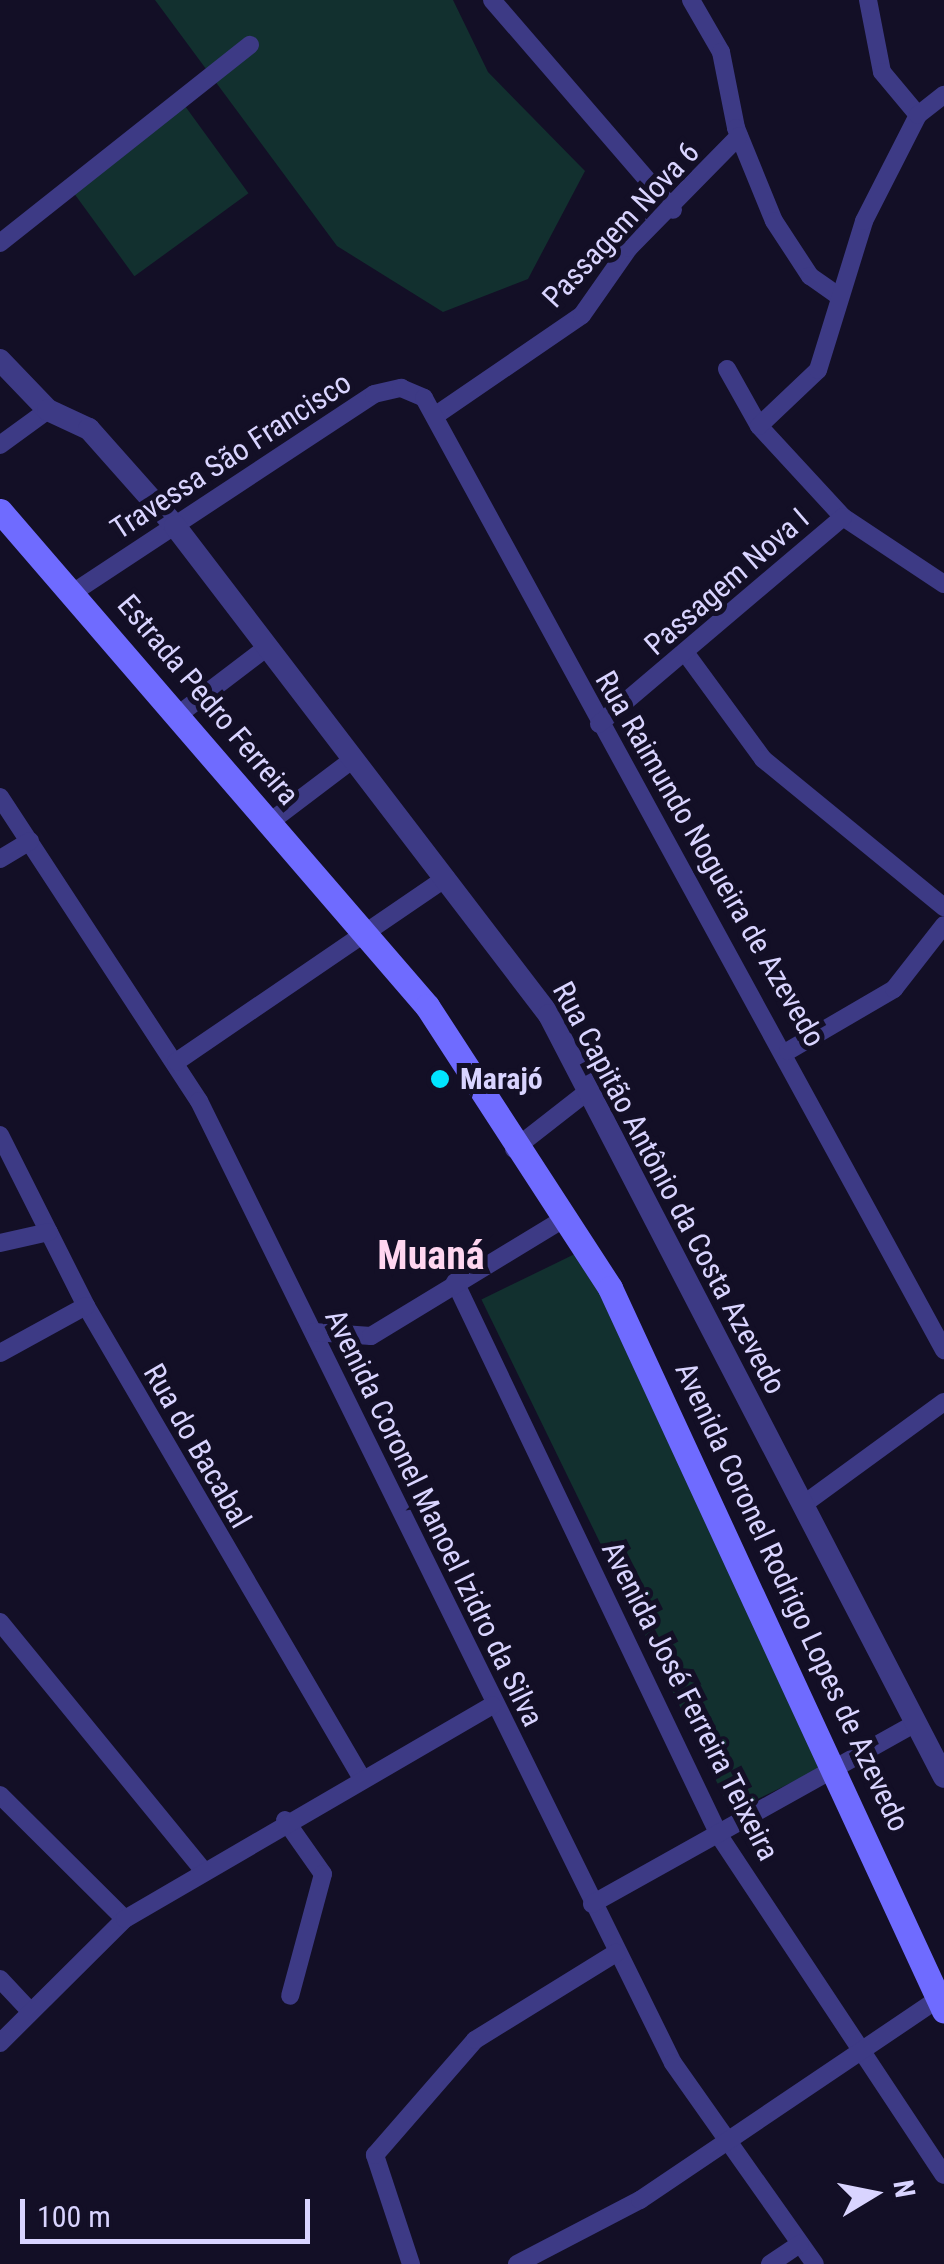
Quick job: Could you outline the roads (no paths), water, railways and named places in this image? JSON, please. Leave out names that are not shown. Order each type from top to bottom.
[{"type":"main road","name":"Estrada Pedro Ferreira","points":[[0,511],[270,822],[360,938],[428,1006],[514,1150]]},
{"type":"main road","name":"Avenida Coronel Rodrigo Lopes de Azevedo","points":[[514,1150],[566,1218],[706,1484],[943,2000]]},
{"type":"street","points":[[492,0],[673,210]]},
{"type":"street","points":[[690,0],[721,52],[739,136],[774,222],[810,276],[839,296]]},
{"type":"street","points":[[868,0],[882,72],[918,114]]},
{"type":"street","points":[[0,243],[250,45]]},
{"type":"street","points":[[759,426],[818,370],[864,220],[918,114],[944,95]]},
{"type":"street","name":"Passagem Nova 6","points":[[440,413],[582,315],[629,248],[673,210],[739,136]]},
{"type":"street","name":"Rua Capitão Antônio da Costa Azevedo","points":[[0,360],[48,410],[89,429],[175,526],[549,1015],[944,1776]]},
{"type":"street","points":[[727,369],[759,426],[843,518],[944,584]]},
{"type":"street","name":"Travessa São Francisco","points":[[74,592],[374,394],[401,388],[424,398]]},
{"type":"street","name":"Rua Raimundo Nogueira de Azevedo","points":[[424,398],[440,413],[599,724],[788,1051],[944,1350]]},
{"type":"street","points":[[2,439],[48,410]]},
{"type":"street","name":"Passagem Nova I","points":[[599,724],[687,656],[843,518]]},
{"type":"street","points":[[178,715],[266,648]]},
{"type":"street","points":[[687,656],[763,760],[944,907]]},
{"type":"street","points":[[270,822],[352,760]]},
{"type":"street","name":"Avenida Coronel Manoel Izidro da Silva","points":[[0,797],[176,1062],[314,1332],[616,1954],[725,2144],[816,2264]]},
{"type":"street","points":[[0,859],[30,841]]},
{"type":"street","points":[[176,1062],[446,878]]},
{"type":"street","points":[[788,1051],[894,989],[944,925]]},
{"type":"street","points":[[514,1150],[586,1092]]},
{"type":"street","name":"Rua do Bacabal","points":[[0,1135],[86,1306],[362,1777]]},
{"type":"street","points":[[314,1332],[371,1336],[566,1218]]},
{"type":"street","points":[[0,1243],[49,1232]]},
{"type":"street","name":"Avenida José Ferreira Teixeira","points":[[455,1282],[720,1837],[944,2175]]},
{"type":"street","points":[[0,1352],[86,1306]]},
{"type":"street","points":[[804,1504],[944,1402]]},
{"type":"street","points":[[0,1622],[201,1868]]},
{"type":"street","points":[[0,2043],[124,1919],[201,1868],[492,1705]]},
{"type":"street","points":[[592,1904],[837,1772],[916,1723]]},
{"type":"street","points":[[0,1795],[124,1919]]},
{"type":"street","points":[[285,1820],[323,1874],[290,1996]]},
{"type":"street","points":[[411,2264],[375,2155],[475,2040],[616,1954]]},
{"type":"street","points":[[0,1978],[30,2011]]},
{"type":"street","points":[[517,2264],[725,2144],[943,2000]]},
{"type":"street","points":[[770,2264],[800,2244]]},
{"type":"place","name":"Marajó","points":[[440,1079]]},
{"type":"district","name":"Muaná","points":[[431,1256]]}]
